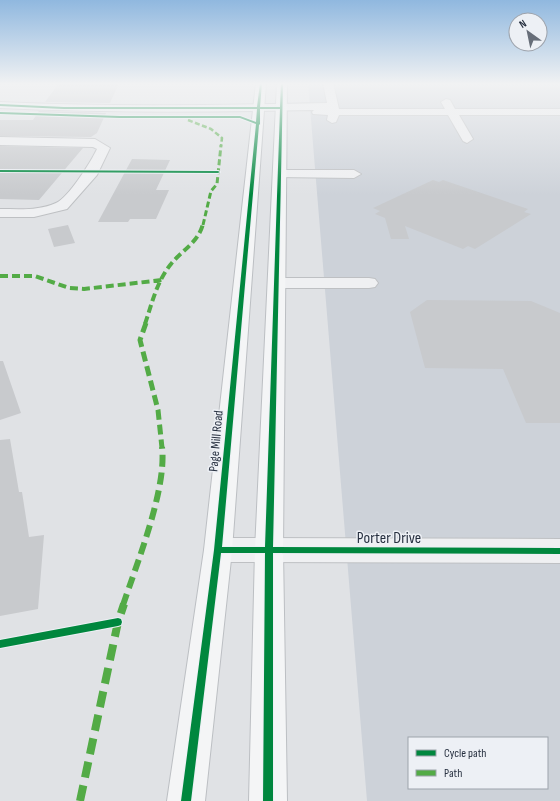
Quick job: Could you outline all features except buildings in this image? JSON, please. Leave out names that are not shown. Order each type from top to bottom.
[{"type":"main road","name":"Page Mill Road","points":[[186,801],[218,550],[258,120]]},
{"type":"main road","points":[[268,801],[269,550],[282,120]]},
{"type":"street","points":[[457,120],[467,139]]},
{"type":"street","points":[[0,141],[95,143],[104,148],[92,172],[62,206],[34,213],[0,213]]},
{"type":"street","points":[[280,174],[354,174]]},
{"type":"street","points":[[277,283],[369,283]]},
{"type":"street","name":"Porter Drive","points":[[218,550],[560,551]]},
{"type":"shaded area","points":[[311,120],[560,120],[560,801],[367,801]]},
{"type":"marked path","points":[[80,801],[118,622],[157,498],[163,455],[158,410],[140,340],[156,290],[171,264],[188,249],[201,232],[211,191],[217,184],[222,138],[211,129],[189,120]]},
{"type":"marked path","points":[[0,276],[35,276],[69,288],[84,289],[162,280]]},
{"type":"cycle path","points":[[249,120],[258,124]]},
{"type":"cycle path","points":[[186,801],[218,550],[258,120]]},
{"type":"cycle path","points":[[268,801],[269,550],[281,120]]},
{"type":"cycle path","points":[[0,171],[218,172]]},
{"type":"cycle path","points":[[218,550],[560,551]]},
{"type":"cycle path","points":[[0,644],[118,622]]}]
